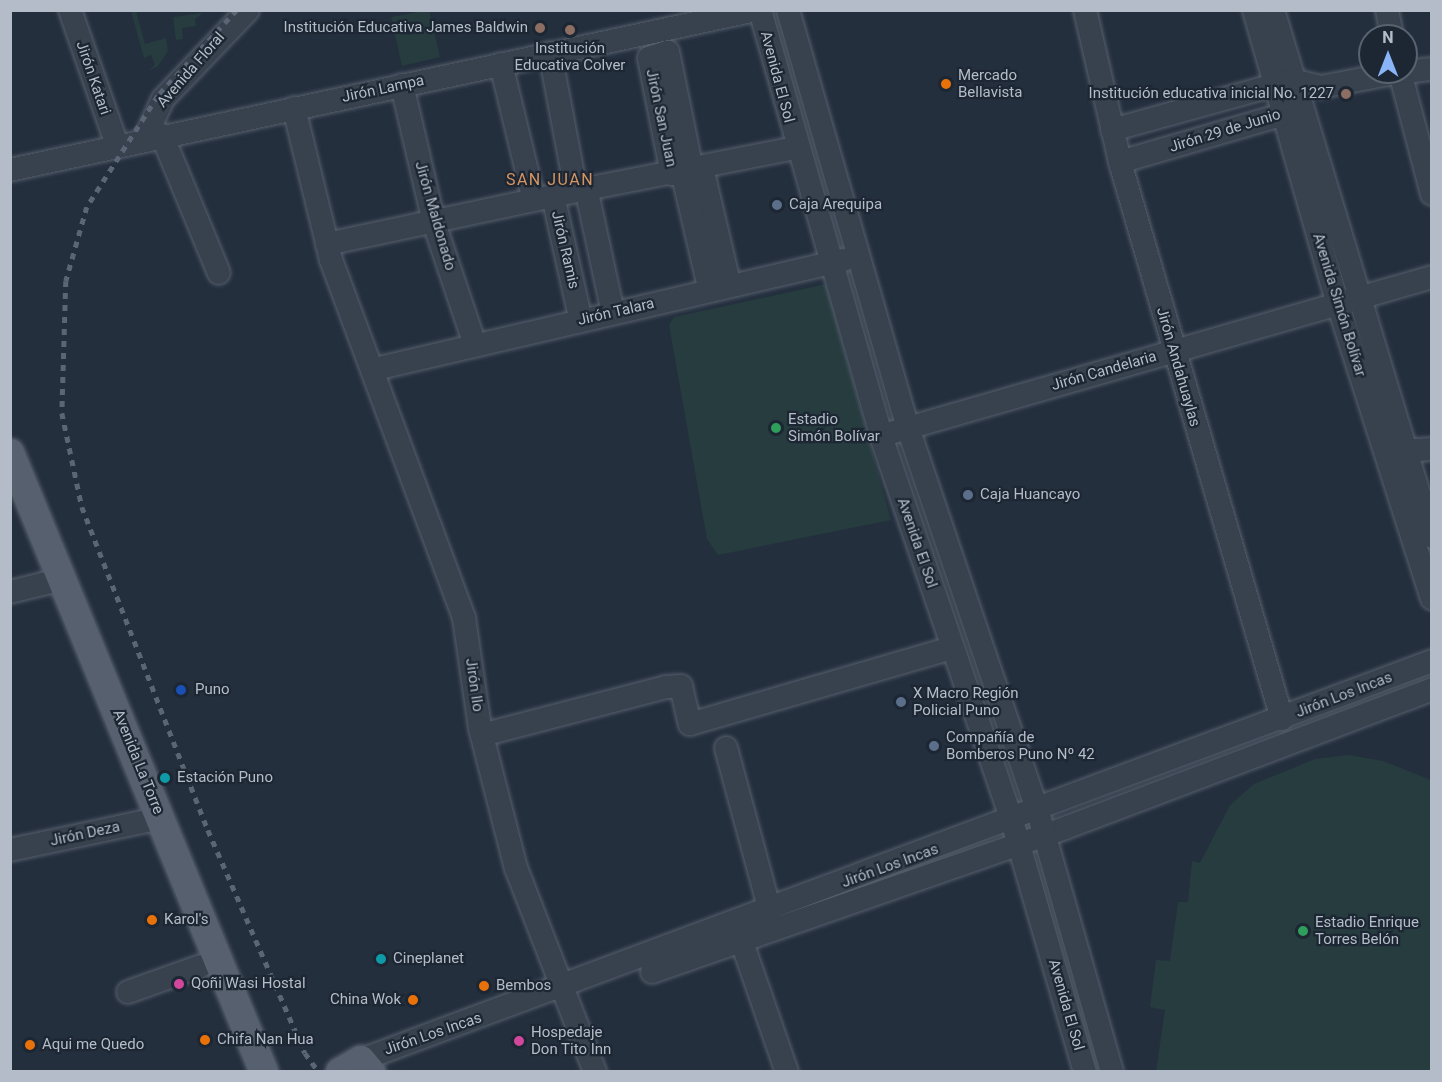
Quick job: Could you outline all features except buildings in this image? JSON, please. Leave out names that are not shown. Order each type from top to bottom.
[{"type":"main road","name":"Avenida La Torre","points":[[10,453],[54,582],[151,820],[264,1071]]},
{"type":"main road","name":"Avenida La Torre","points":[[10,502],[54,582]]},
{"type":"main road","name":"Avenida La Torre","points":[[151,820],[201,966],[244,1071]]},
{"type":"street","name":"Jirón Katari","points":[[70,10],[117,145]]},
{"type":"street","name":"Avenida Floral","points":[[153,137],[163,99],[248,10]]},
{"type":"street","name":"Jirón Lampa","points":[[10,170],[153,137],[758,10]]},
{"type":"street","name":"Avenida El Sol","points":[[758,10],[881,436],[1014,831],[1085,1071]]},
{"type":"street","name":"Avenida El Sol","points":[[788,10],[908,428],[1038,812],[1112,1071]]},
{"type":"street","name":"Jirón Andahuaylas","points":[[1085,10],[1120,162],[1173,351],[1282,719]]},
{"type":"street","name":"Avenida Simón Bolívar","points":[[1254,10],[1283,82]]},
{"type":"street","name":"Avenida Simón Bolívar","points":[[1274,10],[1283,82],[1290,112],[1394,451],[1431,598]]},
{"type":"street","name":"Jirón Ramis","points":[[550,53],[581,190],[613,313]]},
{"type":"street","name":"Jirón Ramis","points":[[501,64],[581,321]]},
{"type":"street","name":"Jirón 29 de Junio","points":[[1112,130],[1283,82],[1321,87],[1358,80]]},
{"type":"street","points":[[1403,84],[1431,194]]},
{"type":"street","name":"Jirón Maldonado","points":[[402,85],[434,223],[475,345]]},
{"type":"street","name":"Jirón 29 de Junio","points":[[1120,162],[1290,112],[1321,87]]},
{"type":"street","name":"Jirón Ilo","points":[[294,108],[327,244],[375,369],[464,618],[482,735],[516,868],[596,1071]]},
{"type":"street","points":[[153,137],[219,273]]},
{"type":"street","points":[[327,244],[581,190],[796,148]]},
{"type":"street","name":"Jirón San Juan","points":[[687,171],[720,289]]},
{"type":"street","name":"Jirón Talara","points":[[375,369],[858,256]]},
{"type":"street","name":"Jirón Candelaria","points":[[881,436],[1431,277]]},
{"type":"street","points":[[1394,451],[1431,449]]},
{"type":"street","name":"Avenida Simón Bolívar","points":[[1394,451],[1431,537]]},
{"type":"street","points":[[10,592],[54,582]]},
{"type":"street","points":[[482,735],[666,687],[681,686],[690,724],[942,651]]},
{"type":"street","name":"Jirón Los Incas","points":[[358,1069],[1014,831],[1038,812],[1431,662]]},
{"type":"street","name":"Jirón Los Incas","points":[[738,932],[770,911],[1014,831],[1044,834],[1431,689]]},
{"type":"street","points":[[726,748],[770,911]]},
{"type":"street","name":"Jirón Deza","points":[[10,850],[151,820]]},
{"type":"street","points":[[738,932],[786,1071]]},
{"type":"street","points":[[128,992],[201,966]]},
{"type":"green space","points":[[429,10],[440,57],[402,66],[391,17]]},
{"type":"green space","points":[[131,11],[136,11],[145,44],[166,38],[168,51],[158,66],[148,71],[155,65],[151,55],[144,58]]},
{"type":"green space","points":[[203,13],[195,19],[196,26],[182,28],[183,39],[176,40],[173,17]]},
{"type":"green space","name":"Estadio Simón Bolívar","points":[[826,284],[891,520],[718,555],[707,539],[669,325],[674,317]]},
{"type":"green space","name":"Estadio Enrique Torres Belón","points":[[1349,755],[1383,761],[1431,780],[1431,1071],[1156,1071],[1165,1010],[1150,1007],[1156,960],[1170,961],[1178,902],[1188,902],[1192,861],[1200,863],[1230,805],[1254,784],[1315,759]]},
{"type":"railway","points":[[237,10],[158,96],[87,207],[66,281],[62,413],[82,507],[208,830],[305,1053],[319,1072]]},
{"type":"place","name":"Institución Educativa James Baldwin","points":[[540,28]]},
{"type":"place","name":"Institución Educativa Colver","points":[[570,30]]},
{"type":"place","name":"Mercado Bellavista","points":[[946,84]]},
{"type":"place","name":"Institución educativa inicial No. 1227","points":[[1346,94]]},
{"type":"place","name":"Caja Arequipa","points":[[777,205]]},
{"type":"place","name":"Estadio Simón Bolívar","points":[[776,428]]},
{"type":"place","name":"Caja Huancayo","points":[[968,495]]},
{"type":"place","name":"Puno","points":[[181,690]]},
{"type":"place","name":"X Macro Región Policial Puno","points":[[901,702]]},
{"type":"place","name":"Compañía de Bomberos Puno Nº 42","points":[[934,746]]},
{"type":"place","name":"Estación Puno","points":[[165,778]]},
{"type":"place","name":"Karol's","points":[[152,920]]},
{"type":"place","name":"Estadio Enrique Torres Belón","points":[[1303,931]]},
{"type":"place","name":"Cineplanet","points":[[381,959]]},
{"type":"place","name":"Qoñi Wasi Hostal","points":[[179,984]]},
{"type":"place","name":"Bembos","points":[[484,986]]},
{"type":"place","name":"China Wok","points":[[413,1000]]},
{"type":"place","name":"Chifa Nan Hua","points":[[205,1040]]},
{"type":"place","name":"Hospedaje Don Tito Inn","points":[[519,1041]]},
{"type":"place","name":"Aqui me Quedo","points":[[30,1045]]},
{"type":"district","name":"SAN JUAN","points":[[550,180]]}]
